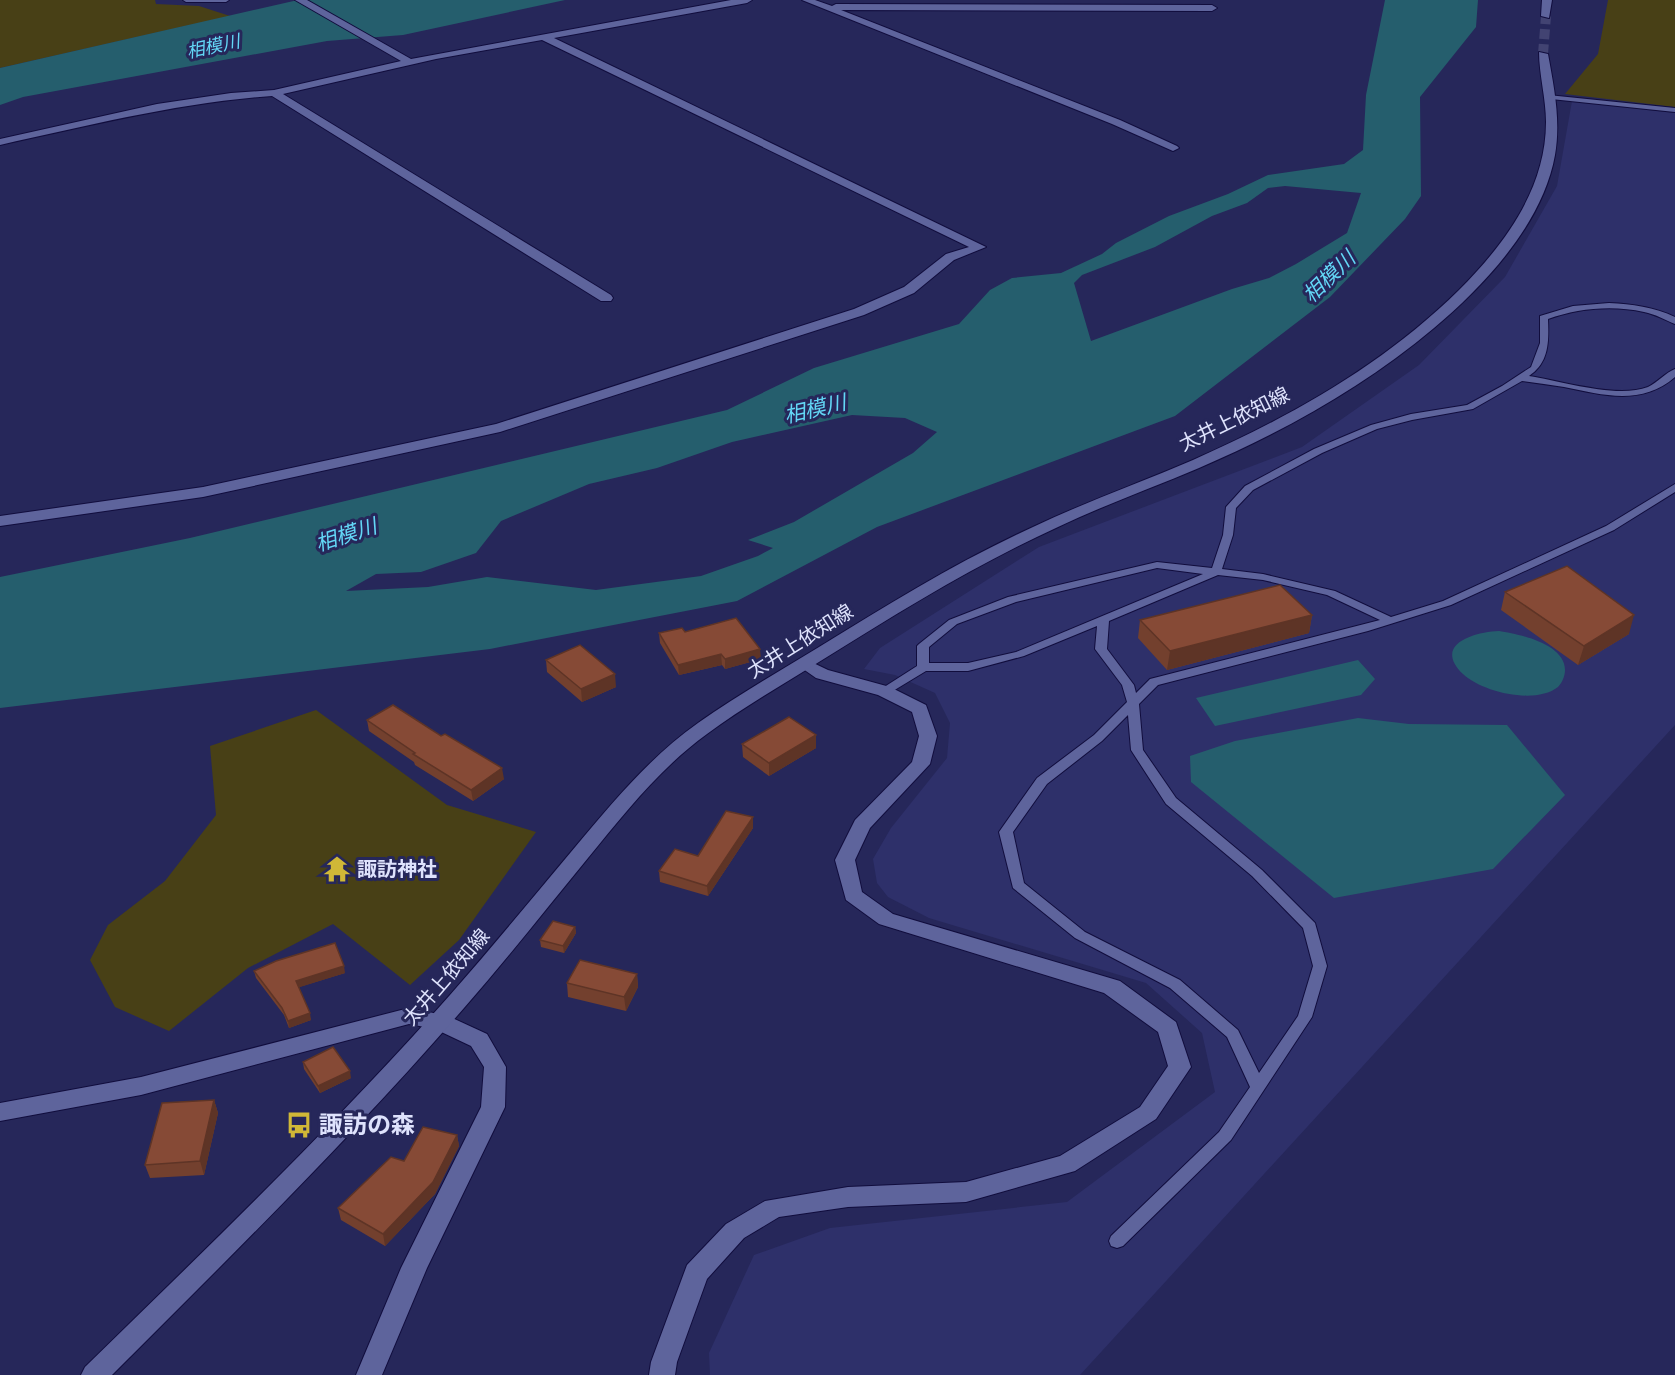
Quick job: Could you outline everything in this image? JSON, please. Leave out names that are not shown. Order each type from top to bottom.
[{"type":"street","points":[[300,0],[406,60]]},
{"type":"street","points":[[0,142],[189,101],[274,93],[406,60],[747,0]]},
{"type":"street","points":[[807,0],[1116,122],[1173,148]]},
{"type":"street","points":[[1546,16],[1548,0]]},
{"type":"street","points":[[825,7],[1212,8]]},
{"type":"street","points":[[0,520],[203,492],[500,428],[859,312],[909,291],[950,257],[980,248],[544,37]]},
{"type":"street","name":"太井上依知線","points":[[94,1375],[267,1205],[440,1022],[649,774],[687,740],[922,590],[983,557],[1040,529],[1268,431],[1328,398],[1392,354],[1448,309],[1487,268],[1526,214],[1549,156],[1551,97],[1543,54]]},
{"type":"street","points":[[274,93],[606,298]]},
{"type":"street","points":[[662,1375],[664,1362],[696,1274],[735,1231],[774,1208],[848,1197],[966,1192],[1067,1164],[1148,1113],[1180,1067],[1168,1028],[1112,987],[886,919],[853,895],[845,860],[862,825],[921,764],[928,736],[920,709],[884,691],[822,674],[805,664]]},
{"type":"street","points":[[0,1112],[141,1086],[409,1016],[440,1022],[479,1040],[495,1067],[494,1107],[414,1268],[369,1375]]},
{"type":"lane","points":[[186,0],[226,0]]},
{"type":"lane","points":[[1551,97],[1675,110]]},
{"type":"lane","points":[[884,691],[923,667],[968,668],[1020,654],[1216,573],[1228,535],[1231,507],[1248,489],[1318,451],[1374,427],[1411,417],[1470,407],[1521,378],[1535,368],[1545,343],[1544,318],[1559,310],[1600,305],[1641,308],[1675,321]]},
{"type":"lane","points":[[1521,378],[1605,395],[1646,392],[1675,372]]},
{"type":"lane","points":[[1257,1088],[1233,1034],[1176,984],[1080,935],[1018,885],[1006,832],[1042,781],[1098,738],[1154,682],[1204,671],[1390,621],[1447,603],[1610,528],[1675,487]]},
{"type":"lane","points":[[923,667],[922,646],[953,622],[1012,599],[1157,566],[1263,577],[1331,593],[1390,621]]},
{"type":"lane","points":[[1103,620],[1101,649],[1128,685],[1133,703],[1137,750],[1171,801],[1257,873],[1310,926],[1320,966],[1305,1017],[1225,1136],[1117,1241]]},
{"type":"shaded area","points":[[0,0],[155,0],[156,4],[199,6],[230,16],[0,68]]},
{"type":"shaded area","points":[[1608,0],[1675,0],[1675,107],[1565,94],[1598,54]]},
{"type":"shaded area","points":[[1572,101],[1675,113],[1675,725],[1080,1375],[710,1375],[709,1353],[754,1255],[830,1228],[1067,1202],[1215,1092],[1202,1033],[1146,983],[929,918],[888,897],[877,883],[873,859],[891,828],[947,758],[950,723],[935,693],[895,675],[864,669],[880,648],[1039,547],[1302,447],[1419,365],[1505,277],[1557,186]]},
{"type":"shaded area","points":[[316,710],[447,805],[536,832],[459,940],[410,985],[333,924],[248,968],[169,1031],[115,1007],[90,960],[108,925],[165,881],[216,815],[210,746]]},
{"type":"water","name":"相模川","points":[[298,0],[565,0],[403,35],[327,41],[23,97],[0,105],[0,68]]},
{"type":"water","name":"相模川","points":[[1385,0],[1478,0],[1476,27],[1420,97],[1421,196],[1405,219],[1330,297],[1175,416],[877,527],[737,601],[490,649],[0,708],[0,577],[190,538],[727,410],[814,368],[959,324],[990,290],[1012,278],[1061,273],[1102,254],[1116,243],[1169,216],[1228,194],[1268,175],[1344,164],[1363,150],[1366,95]],"holes":[[[1285,186],[1361,193],[1347,233],[1269,278],[1232,289],[1091,341],[1074,283],[1082,275],[1155,247],[1212,216],[1247,203],[1268,188]],[[852,415],[905,418],[937,432],[913,453],[794,522],[748,540],[773,548],[758,556],[701,576],[596,590],[487,577],[428,587],[346,591],[376,574],[421,572],[476,553],[501,521],[589,484],[657,468],[732,442]]]},
{"type":"water","points":[[1499,631],[1540,642],[1558,653],[1565,670],[1558,687],[1548,692],[1523,696],[1495,691],[1463,674],[1455,664],[1452,655],[1454,647],[1469,637]]},
{"type":"water","points":[[1358,660],[1375,679],[1361,695],[1215,726],[1196,698]]},
{"type":"water","points":[[1358,718],[1409,724],[1507,725],[1565,795],[1493,869],[1334,898],[1191,782],[1190,756],[1235,741]]},
{"type":"building","points":[[1567,566],[1634,615],[1584,646],[1505,592]]},
{"type":"building","points":[[1280,585],[1312,615],[1170,651],[1140,620]]},
{"type":"building","points":[[736,618],[760,649],[725,659],[721,654],[678,665],[659,633],[682,628],[685,632]]},
{"type":"building","points":[[580,645],[615,674],[581,689],[546,660]]},
{"type":"building","points":[[393,705],[441,736],[445,734],[502,768],[471,790],[413,754],[415,753],[367,720]]},
{"type":"building","points":[[789,717],[816,735],[769,763],[742,744]]},
{"type":"building","points":[[726,811],[753,817],[707,886],[659,871],[675,849],[698,856]]},
{"type":"building","points":[[553,921],[575,927],[563,946],[540,940]]},
{"type":"building","points":[[335,943],[344,966],[296,981],[310,1013],[288,1021],[282,1008],[254,971],[276,961]]},
{"type":"building","points":[[580,960],[637,974],[624,997],[567,983]]},
{"type":"building","points":[[333,1047],[350,1071],[318,1086],[303,1062]]},
{"type":"building","points":[[214,1100],[200,1161],[145,1165],[162,1103]]},
{"type":"building","points":[[423,1127],[457,1135],[433,1182],[383,1234],[338,1208],[391,1157],[404,1161]]},
{"type":"tunnel","points":[[1543,54],[1546,16]]},
{"type":"place","name":"諏訪神社","points":[[337,869]]},
{"type":"place","name":"諏訪の森","points":[[299,1125]]}]
